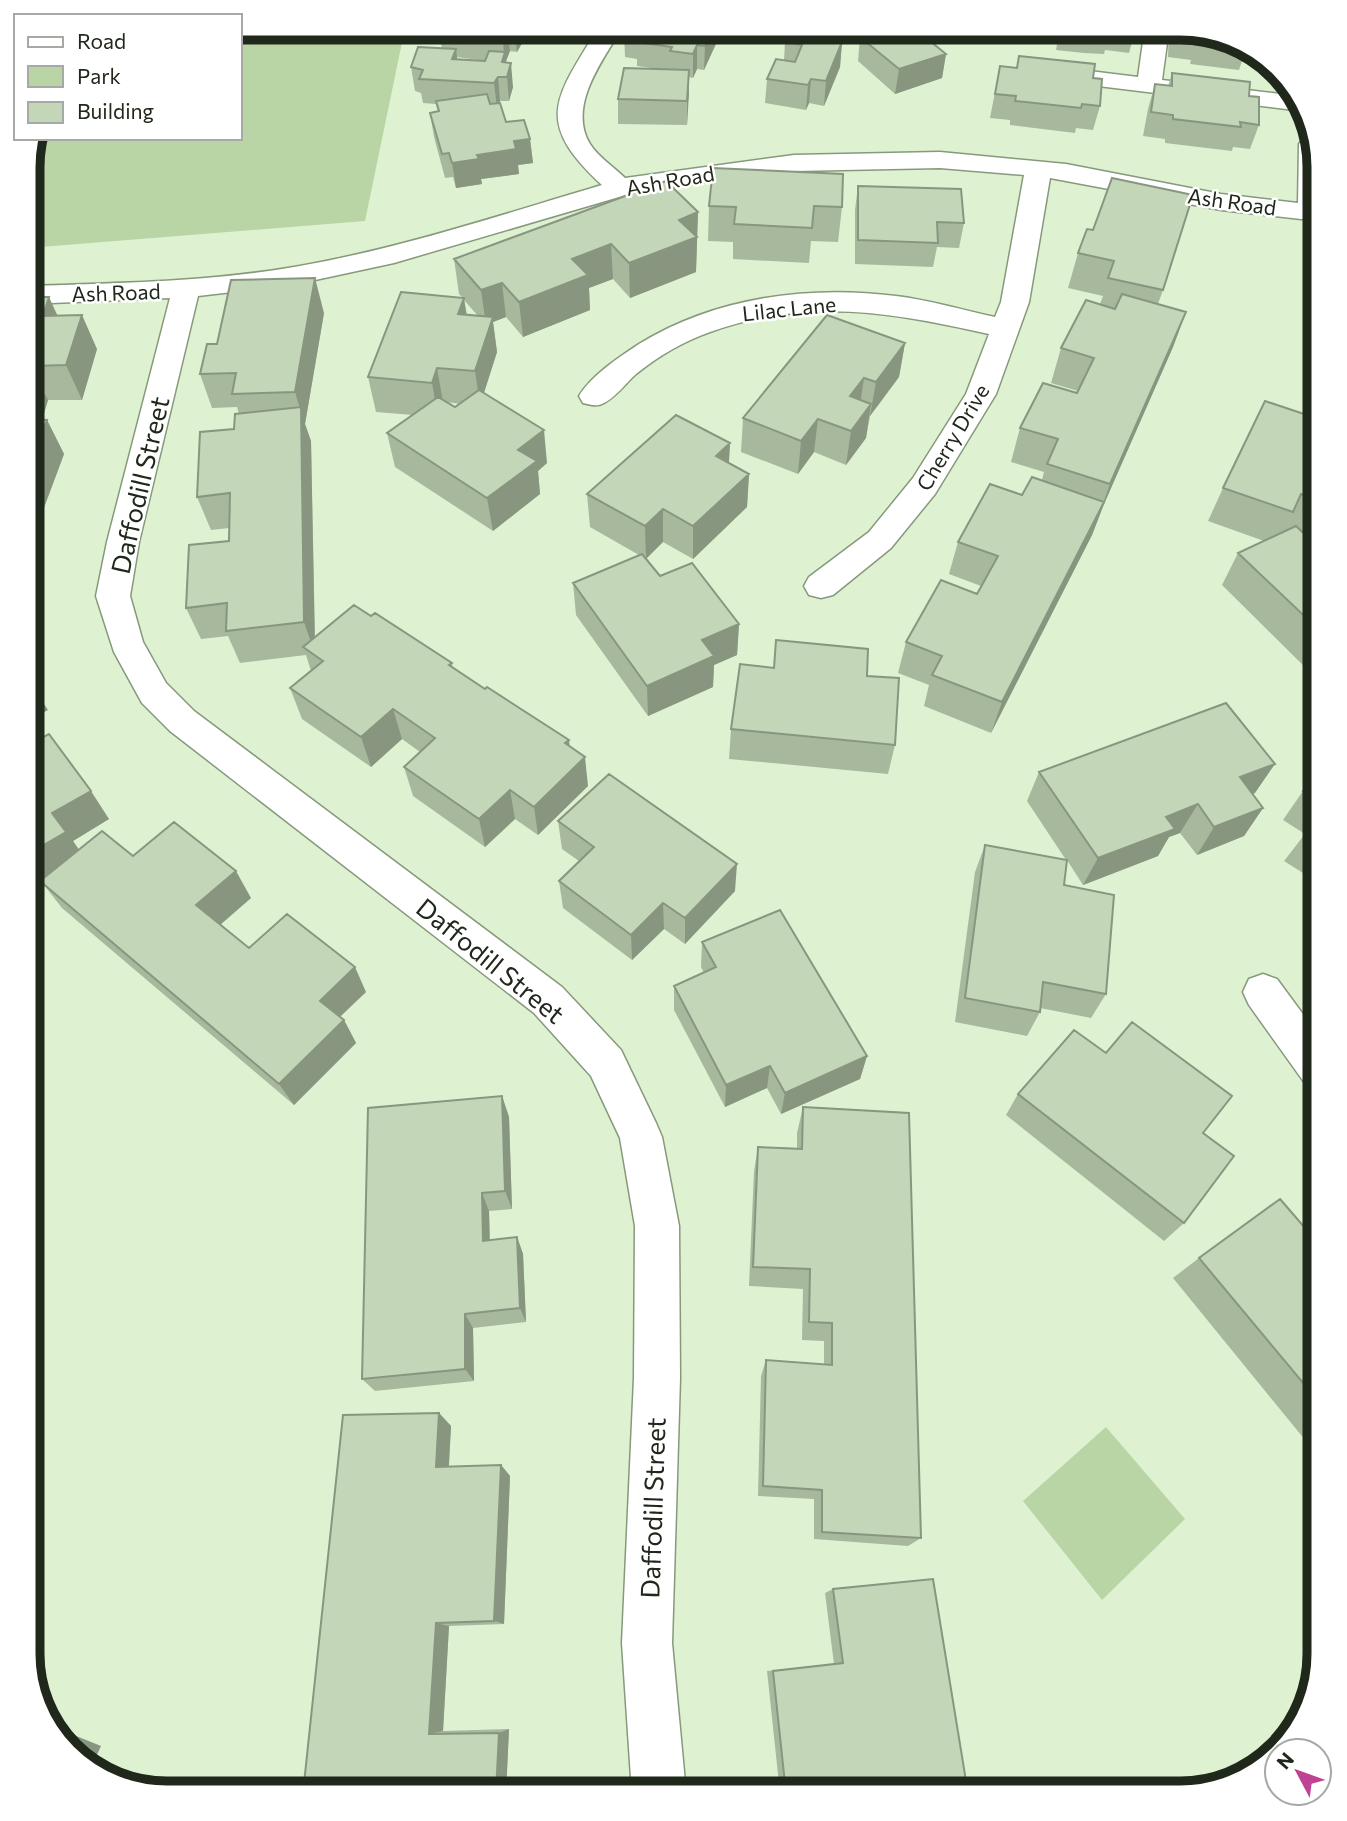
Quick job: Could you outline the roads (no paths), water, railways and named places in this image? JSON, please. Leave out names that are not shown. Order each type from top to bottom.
[{"type":"street","points":[[603,41],[573,97],[570,124],[578,144],[620,188]]},
{"type":"street","points":[[1149,86],[1155,41]]},
{"type":"street","points":[[1023,70],[1289,103]]},
{"type":"street","name":"Ash Road","points":[[41,295],[186,289],[292,276],[394,255],[620,188],[681,176],[794,163],[940,160],[1038,169],[1221,202],[1307,211]]},
{"type":"street","name":"Cherry Drive","points":[[821,586],[880,540],[923,486],[981,394],[1015,302],[1038,169]]},
{"type":"street","name":"Daffodill Street","points":[[186,289],[123,542],[113,596],[126,643],[153,693],[183,721],[548,1000],[606,1063],[641,1137],[657,1226],[657,1378],[647,1643],[658,1781]]},
{"type":"street","name":"Lilac Lane","points":[[594,396],[634,361],[674,336],[722,317],[770,306],[832,300],[896,305],[1006,328]]},
{"type":"street","points":[[1264,992],[1307,1052]]}]
